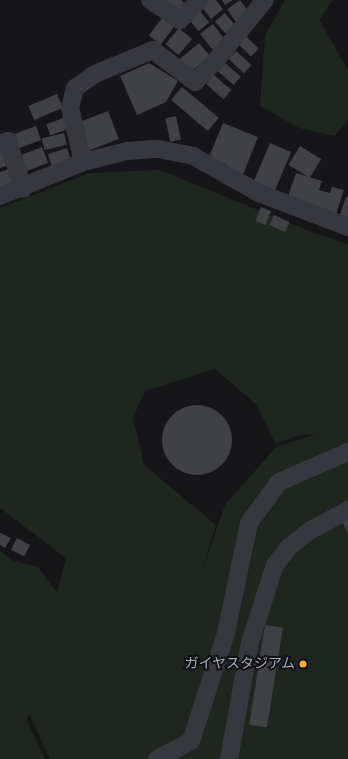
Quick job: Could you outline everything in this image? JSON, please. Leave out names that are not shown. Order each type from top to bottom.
[{"type":"street","points":[[150,0],[180,20],[200,0]]},
{"type":"street","points":[[82,162],[70,108],[75,88],[95,74],[153,50],[195,82],[217,59],[265,0]]},
{"type":"street","points":[[0,144],[8,141],[23,189]]},
{"type":"street","points":[[0,196],[23,189],[82,162],[127,151],[158,149],[193,156],[259,193],[348,227]]},
{"type":"street","points":[[157,759],[191,741],[226,634],[248,523],[278,482],[348,452]]},
{"type":"street","points":[[229,759],[250,642],[276,565],[290,546],[309,531],[348,510]]},
{"type":"shaded area","points":[[285,0],[333,0],[319,20],[348,70],[348,119],[335,136],[299,128],[260,106],[265,35]]},
{"type":"shaded area","points":[[160,170],[314,233],[348,244],[348,759],[50,759],[29,714],[27,721],[45,759],[0,759],[0,551],[14,561],[38,567],[57,593],[66,558],[0,508],[0,208],[90,173]],"holes":[[[215,369],[256,404],[275,443],[301,435],[316,434],[276,447],[225,505],[201,574],[216,525],[144,465],[133,418],[145,391]]]},
{"type":"building","points":[[165,0],[181,0],[186,5],[179,12]]},
{"type":"building","points":[[208,0],[216,0],[223,9],[211,19],[201,6]]},
{"type":"building","points":[[222,0],[233,0],[225,5]]},
{"type":"building","points":[[240,0],[250,14],[237,23],[227,9]]},
{"type":"building","points":[[199,10],[209,22],[199,31],[188,19]]},
{"type":"building","points":[[225,13],[235,25],[225,34],[215,21]]},
{"type":"building","points":[[162,18],[174,27],[161,45],[149,36]]},
{"type":"building","points":[[213,24],[225,40],[212,50],[200,34]]},
{"type":"building","points":[[179,28],[192,39],[179,55],[166,44]]},
{"type":"building","points":[[246,36],[259,49],[251,57],[238,44]]},
{"type":"building","points":[[199,43],[210,56],[191,72],[180,59]]},
{"type":"building","points":[[236,51],[251,65],[244,73],[228,59]]},
{"type":"building","points":[[149,63],[178,81],[166,102],[137,115],[120,76]]},
{"type":"building","points":[[225,63],[241,77],[234,85],[218,71]]},
{"type":"building","points":[[214,75],[231,90],[223,99],[206,84]]},
{"type":"building","points":[[182,87],[219,118],[208,131],[171,100]]},
{"type":"building","points":[[57,94],[63,108],[34,120],[28,106]]},
{"type":"building","points":[[108,111],[119,139],[87,151],[76,123]]},
{"type":"building","points":[[176,116],[181,139],[170,142],[165,118]]},
{"type":"building","points":[[66,117],[70,128],[50,135],[46,124]]},
{"type":"building","points":[[223,123],[258,137],[242,177],[224,170],[226,164],[209,157]]},
{"type":"building","points":[[36,126],[41,140],[17,149],[12,135]]},
{"type":"building","points":[[64,133],[67,145],[45,150],[42,139]]},
{"type":"building","points":[[270,143],[291,152],[274,193],[252,184]]},
{"type":"building","points":[[300,146],[321,159],[310,178],[288,165]]},
{"type":"building","points":[[42,147],[48,163],[25,172],[19,156]]},
{"type":"building","points":[[67,148],[71,160],[52,167],[48,154]]},
{"type":"building","points":[[4,149],[9,165],[0,168],[0,150]]},
{"type":"building","points":[[9,169],[14,182],[0,187],[0,172]]},
{"type":"building","points":[[296,173],[322,181],[319,190],[330,193],[332,187],[344,190],[336,214],[287,199]]},
{"type":"building","points":[[346,197],[348,197],[348,217],[340,215]]},
{"type":"building","points":[[261,207],[271,211],[266,225],[255,221]]},
{"type":"building","points":[[274,215],[290,222],[285,232],[270,225]]},
{"type":"building","points":[[197,405],[210,408],[222,415],[229,427],[232,440],[229,453],[222,465],[210,472],[197,475],[184,472],[172,465],[165,453],[162,440],[165,427],[172,415],[184,408]]},
{"type":"building","points":[[348,516],[348,533],[341,520]]},
{"type":"building","points":[[0,533],[11,538],[5,548],[0,545]]},
{"type":"building","points":[[17,538],[30,545],[24,557],[11,549]]},
{"type":"building","points":[[265,625],[283,628],[267,728],[249,725]]},
{"type":"place","name":"ガイヤスタジアム","points":[[303,664]]}]
